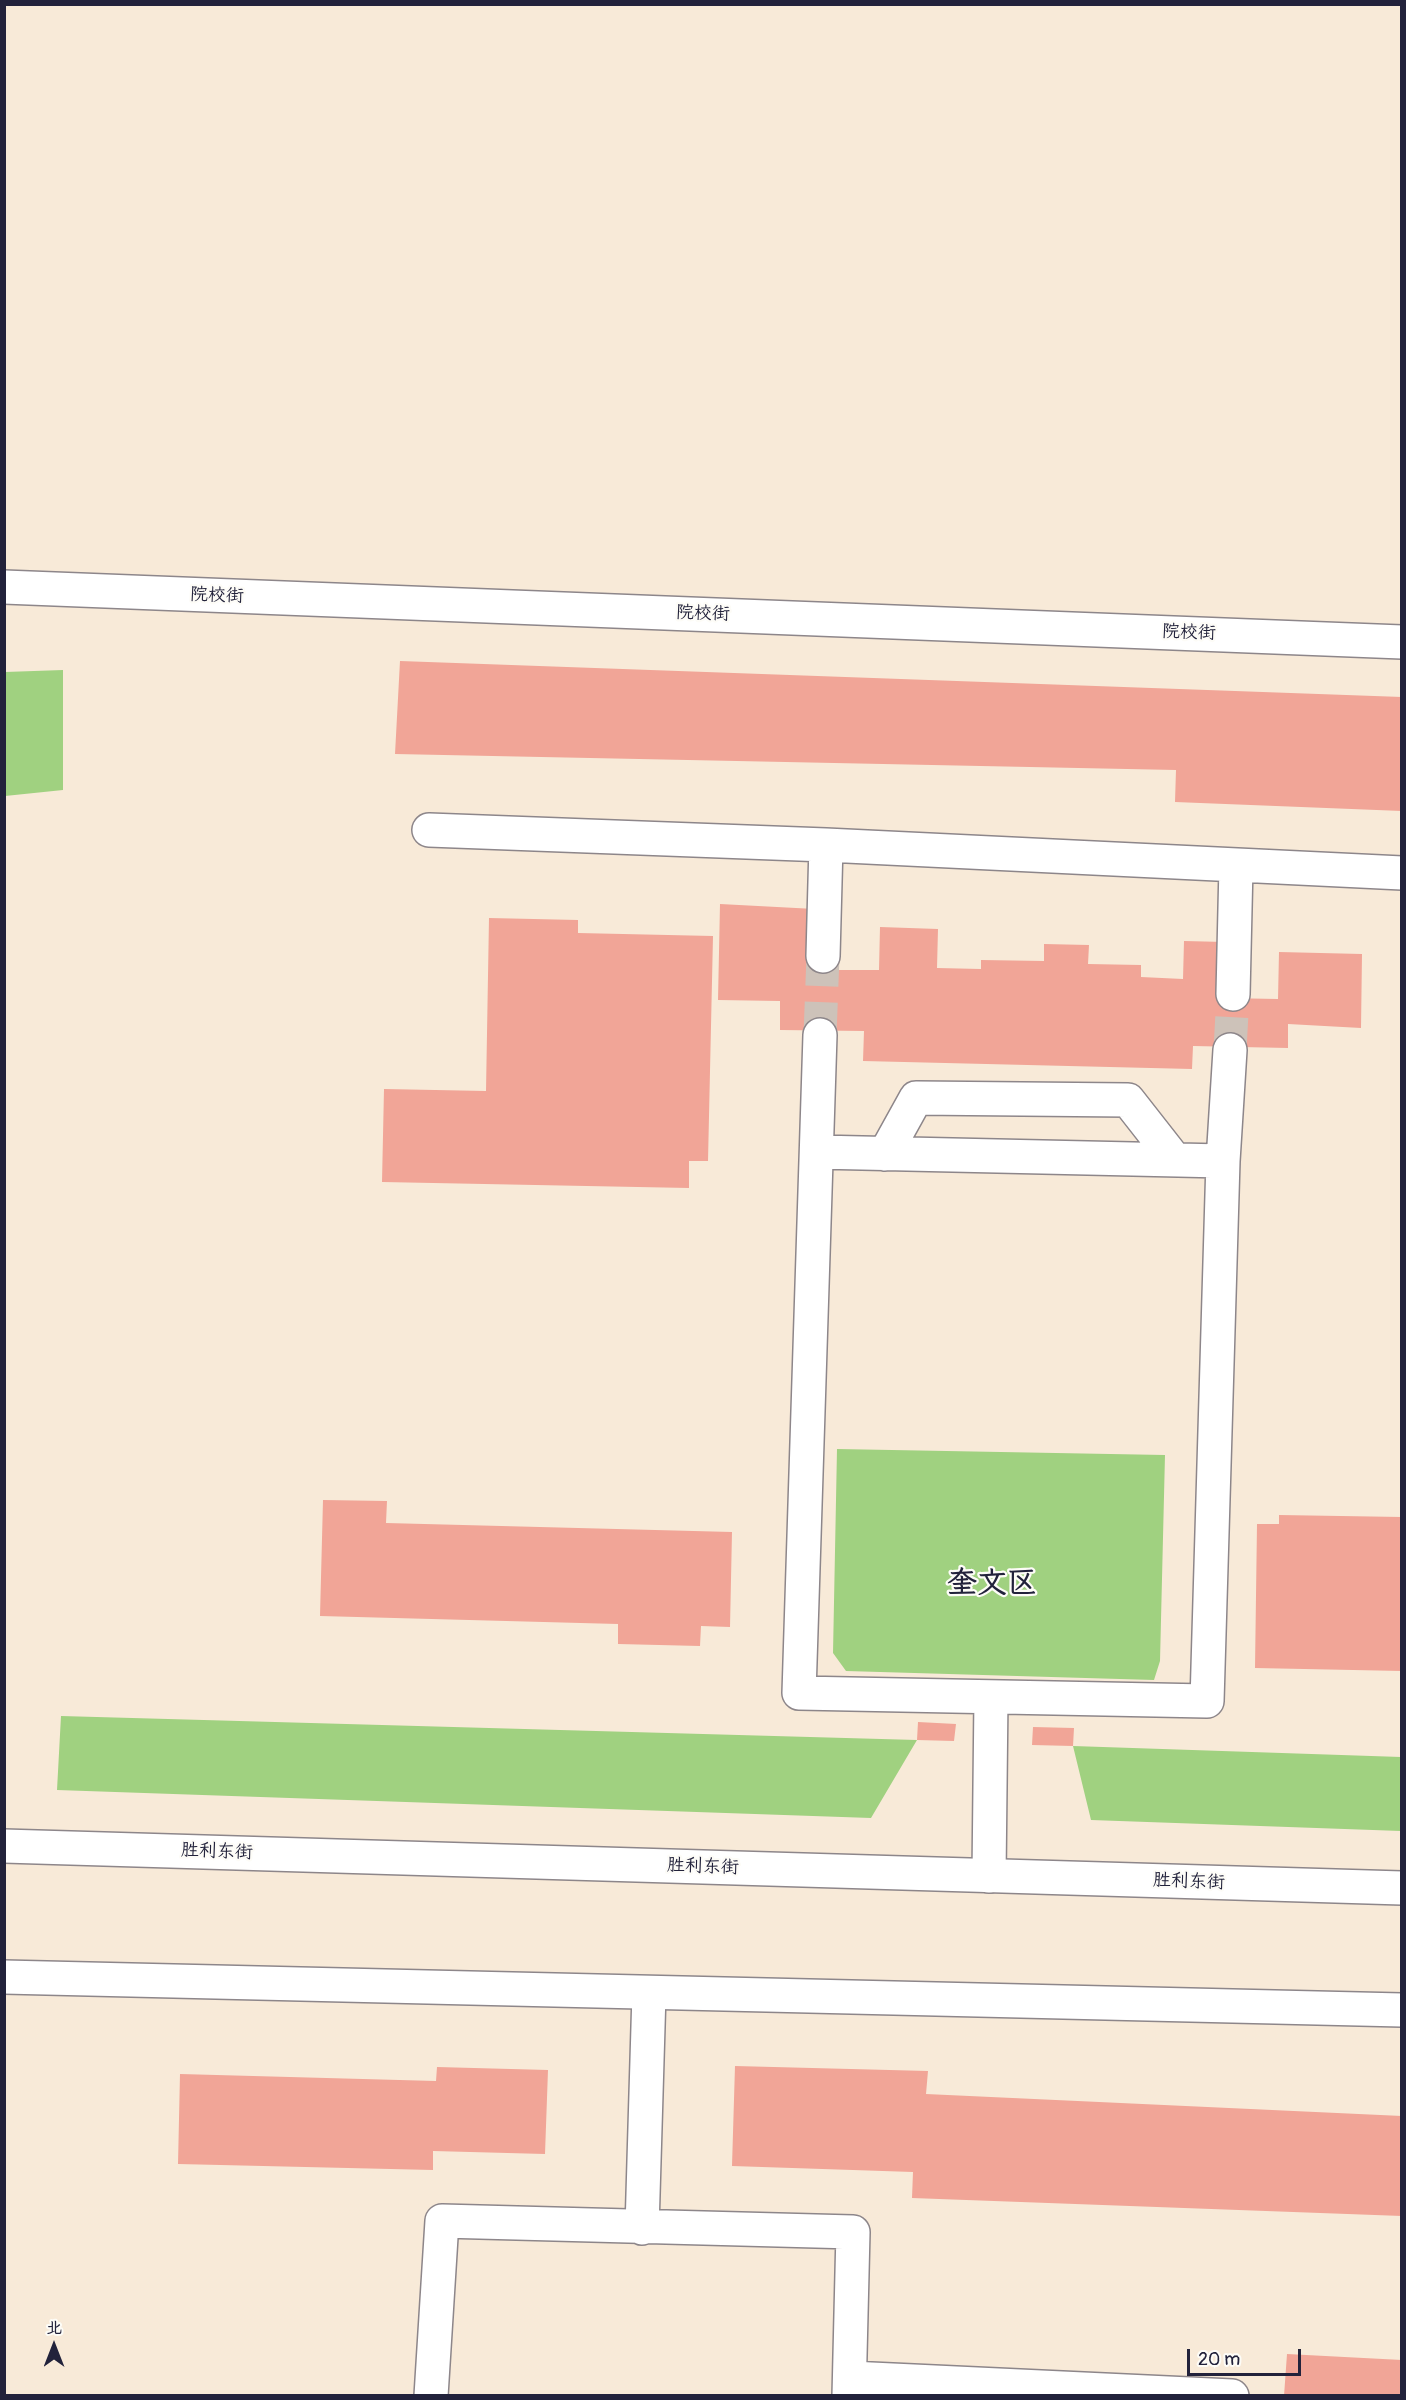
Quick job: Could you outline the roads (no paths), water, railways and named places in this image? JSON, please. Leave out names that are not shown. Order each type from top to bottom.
[{"type":"main road","name":"院校街","points":[[4,587],[1401,642]]},
{"type":"main road","points":[[429,830],[826,845],[1401,873]]},
{"type":"main road","points":[[823,956],[826,845]]},
{"type":"main road","points":[[1233,994],[1236,866]]},
{"type":"main road","points":[[820,1035],[799,1694],[1207,1701],[1223,1161],[1230,1050]]},
{"type":"main road","points":[[885,1154],[916,1098],[1128,1100],[1175,1160]]},
{"type":"main road","points":[[817,1152],[1223,1161]]},
{"type":"main road","points":[[989,1876],[991,1697]]},
{"type":"main road","name":"胜利东街","points":[[4,1846],[1401,1888]]},
{"type":"main road","points":[[4,1977],[1401,2010]]},
{"type":"main road","points":[[642,2228],[650,1993]]},
{"type":"main road","points":[[431,2396],[442,2221],[853,2232],[849,2387],[1232,2396]]},
{"type":"tunnel","points":[[820,1035],[823,956]]},
{"type":"tunnel","points":[[1230,1050],[1233,994]]},
{"type":"district","name":"奎文区","points":[[992,1584]]}]
